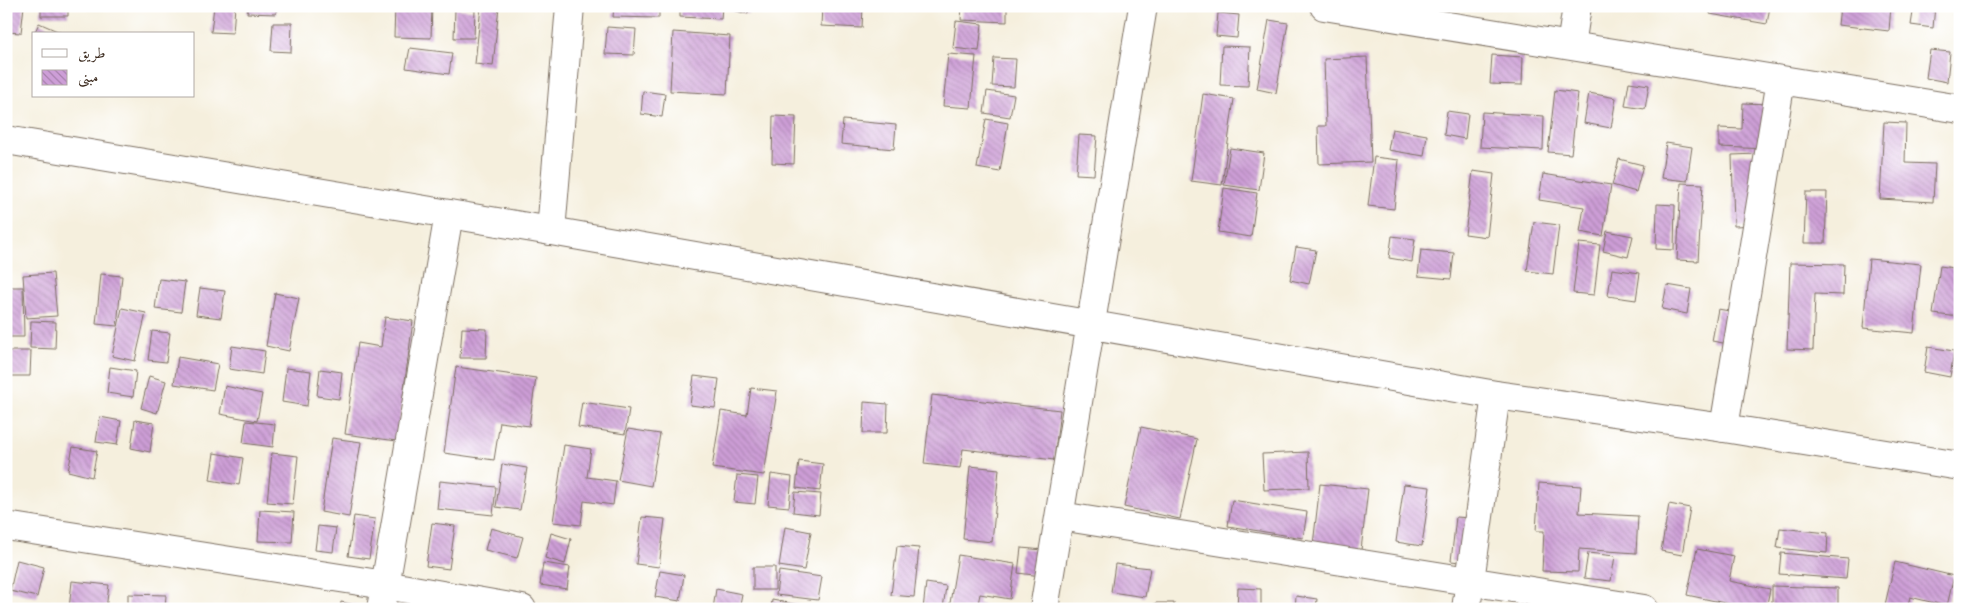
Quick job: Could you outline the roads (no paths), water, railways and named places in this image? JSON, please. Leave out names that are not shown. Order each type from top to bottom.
[{"type":"street","points":[[551,230],[570,6]]},
{"type":"street","points":[[1044,609],[1143,6]]},
{"type":"street","points":[[1324,6],[1960,109]]},
{"type":"street","points":[[1571,46],[1577,6]]},
{"type":"street","points":[[1724,428],[1781,80]]},
{"type":"street","points":[[6,140],[551,230],[1496,396],[1724,428],[1960,466]]},
{"type":"street","points":[[383,597],[449,214]]},
{"type":"street","points":[[1466,609],[1496,396]]},
{"type":"street","points":[[1060,516],[1644,609]]},
{"type":"street","points":[[6,526],[383,597],[522,609]]}]
